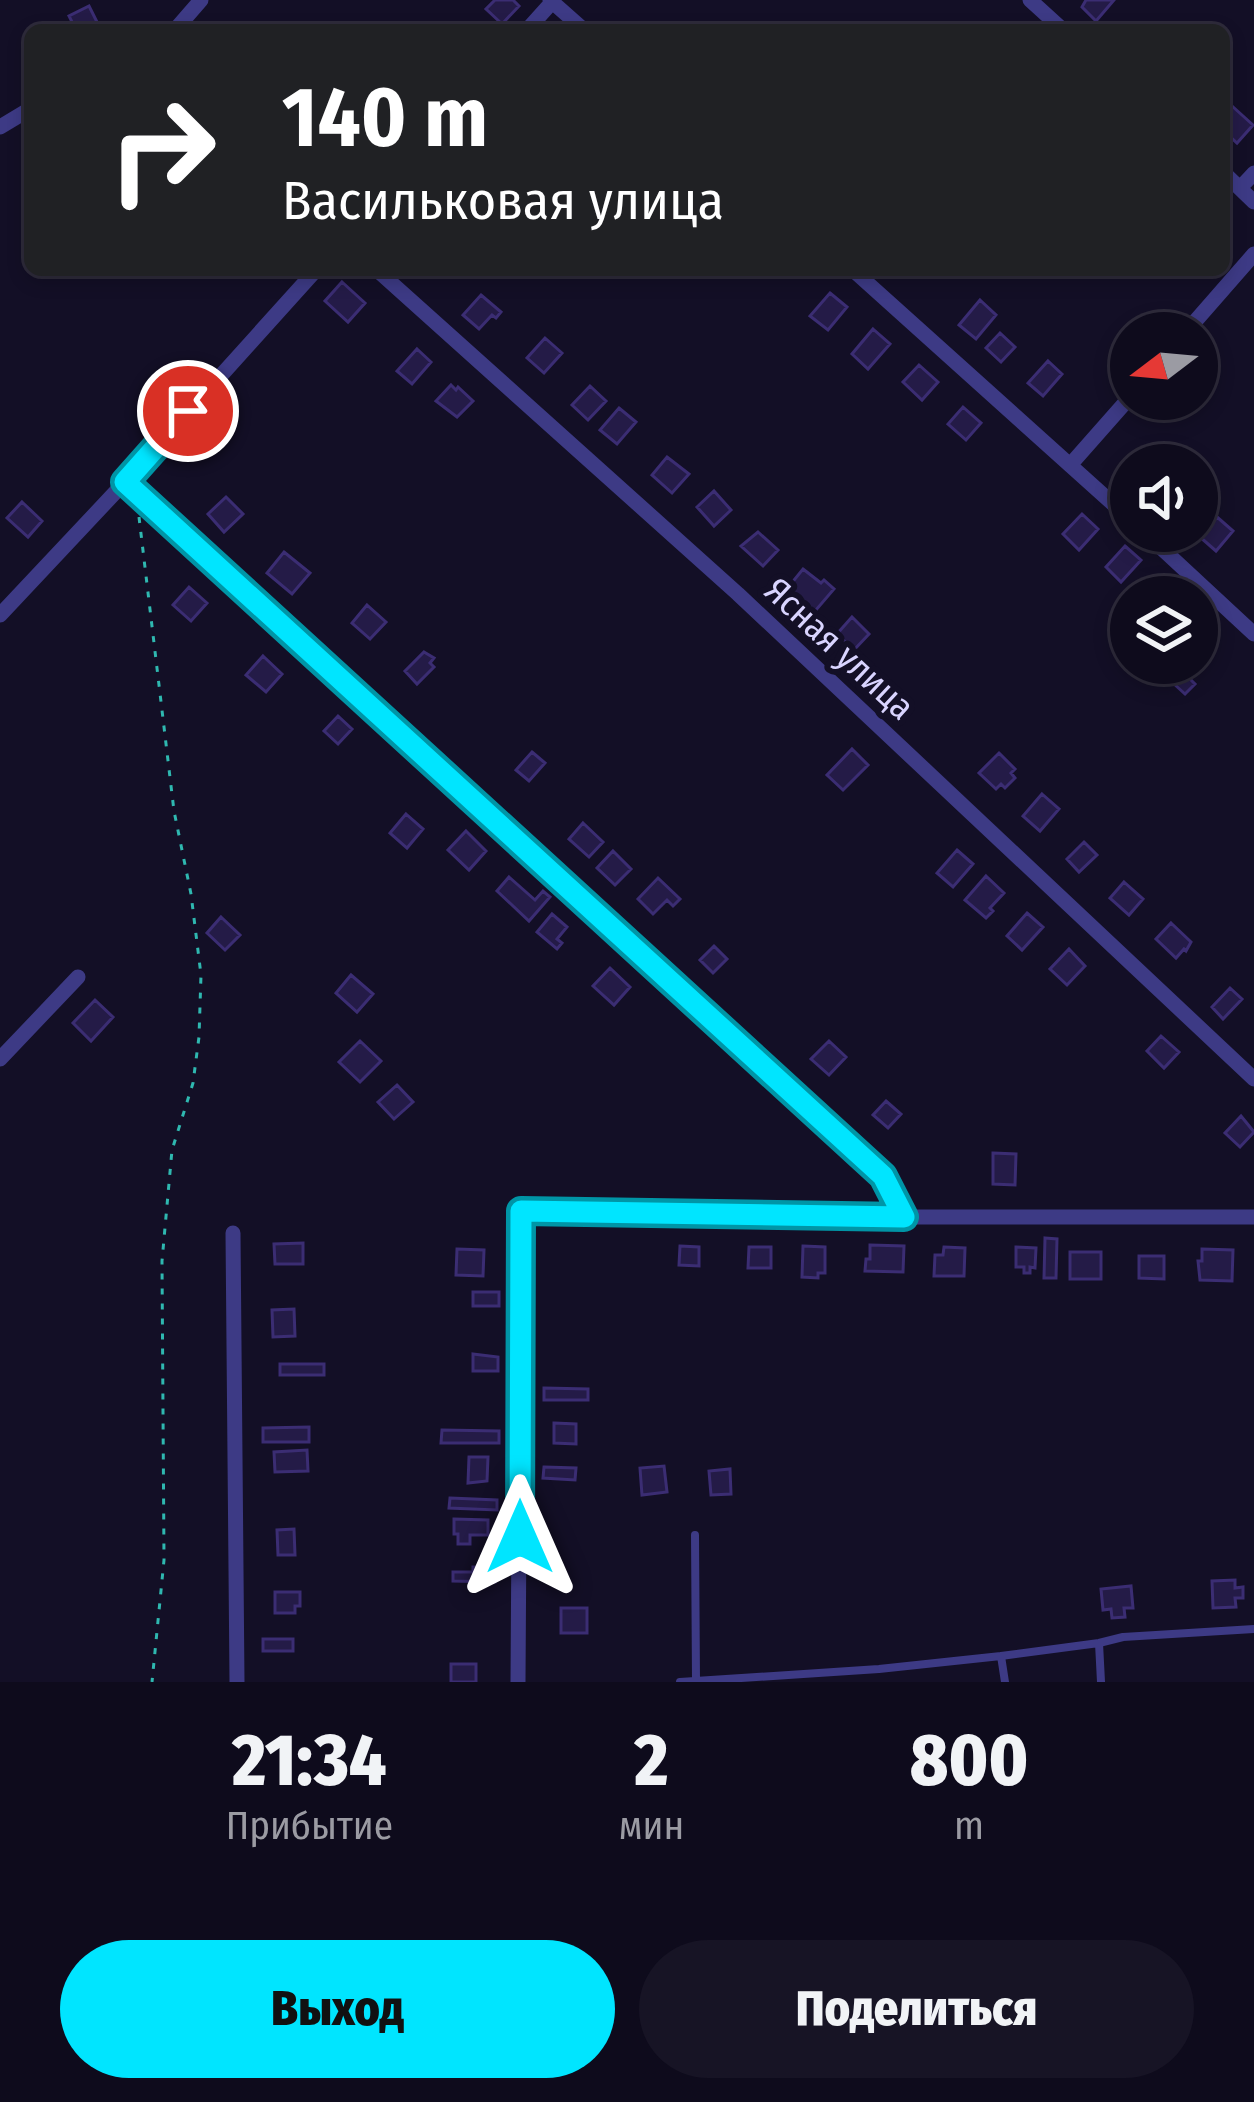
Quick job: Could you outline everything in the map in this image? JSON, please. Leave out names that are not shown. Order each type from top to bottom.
[{"type":"street","points":[[180,24],[201,0]]},
{"type":"street","points":[[1030,0],[1057,24]]},
{"type":"street","points":[[532,24],[552,1],[577,24]]},
{"type":"street","points":[[1240,188],[1254,173]]},
{"type":"street","points":[[1230,179],[1254,202]]},
{"type":"street","points":[[1203,312],[1254,254]]},
{"type":"street","points":[[0,615],[311,276]]},
{"type":"street","name":"Ясная улица","points":[[384,276],[738,594],[1254,1078]]},
{"type":"street","points":[[860,276],[1110,500]]},
{"type":"street","points":[[1071,464],[1110,419]]},
{"type":"street","points":[[125,482],[883,1176],[904,1217]]},
{"type":"street","points":[[1166,552],[1254,634]]},
{"type":"street","points":[[0,1059],[78,977]]},
{"type":"street","points":[[518,1682],[521,1211],[1254,1216]]},
{"type":"street","points":[[233,1233],[237,1682]]},
{"type":"lane","points":[[694,1535],[697,1682]]},
{"type":"lane","points":[[680,1682],[879,1669],[1099,1643],[1123,1636],[1254,1629]]},
{"type":"lane","points":[[1099,1643],[1101,1682]]},
{"type":"lane","points":[[1001,1656],[1005,1682]]},
{"type":"path","points":[[125,482],[140,520],[174,811],[201,975],[193,1083],[172,1150],[162,1261],[164,1560],[152,1682]]},
{"type":"building","points":[[495,0],[513,0],[519,6],[502,24],[486,9]]},
{"type":"building","points":[[1086,0],[1114,0],[1096,21],[1082,7]]},
{"type":"building","points":[[89,6],[98,24],[73,24],[69,16]]},
{"type":"building","points":[[1230,108],[1253,125],[1237,143],[1230,137]]},
{"type":"building","points":[[342,282],[365,303],[348,322],[325,301]]},
{"type":"building","points":[[830,293],[847,307],[828,330],[810,316]]},
{"type":"building","points":[[481,295],[501,312],[479,329],[463,315]]},
{"type":"building","points":[[980,300],[996,315],[976,339],[959,325]]},
{"type":"building","points":[[873,329],[890,344],[868,369],[852,354]]},
{"type":"building","points":[[1000,333],[1015,347],[1001,362],[986,348]]},
{"type":"building","points":[[545,338],[562,353],[544,373],[527,358]]},
{"type":"building","points":[[417,349],[431,362],[412,384],[397,371]]},
{"type":"building","points":[[1048,361],[1062,374],[1043,396],[1028,383]]},
{"type":"building","points":[[919,365],[938,382],[922,400],[903,382]]},
{"type":"building","points":[[451,385],[473,401],[457,417],[436,401]]},
{"type":"building","points":[[590,386],[606,401],[588,420],[572,405]]},
{"type":"building","points":[[963,407],[981,423],[966,440],[948,424]]},
{"type":"building","points":[[619,408],[636,422],[617,444],[600,430]]},
{"type":"building","points":[[667,457],[689,474],[672,493],[652,475]]},
{"type":"building","points":[[714,491],[731,510],[714,526],[697,507]]},
{"type":"building","points":[[226,497],[243,514],[224,532],[208,514]]},
{"type":"building","points":[[22,502],[42,521],[28,537],[7,518]]},
{"type":"building","points":[[1082,514],[1098,529],[1079,550],[1063,534]]},
{"type":"building","points":[[1218,518],[1233,531],[1218,549]]},
{"type":"building","points":[[758,532],[778,550],[763,566],[741,546]]},
{"type":"building","points":[[284,552],[310,573],[292,594],[267,573]]},
{"type":"building","points":[[1120,552],[1132,552],[1141,560],[1126,576],[1115,576],[1106,567]]},
{"type":"building","points":[[803,569],[834,589],[804,624],[793,615],[803,604],[786,590]]},
{"type":"building","points":[[189,587],[207,603],[191,621],[173,605]]},
{"type":"building","points":[[367,605],[386,622],[370,639],[352,623]]},
{"type":"building","points":[[852,617],[869,634],[854,650],[837,634]]},
{"type":"building","points":[[424,652],[434,658],[430,663],[434,667],[417,684],[405,671]]},
{"type":"building","points":[[263,656],[282,674],[266,692],[246,675]]},
{"type":"building","points":[[1174,684],[1195,684],[1185,694]]},
{"type":"building","points":[[338,716],[352,729],[338,744],[324,731]]},
{"type":"building","points":[[852,749],[868,765],[843,790],[827,775]]},
{"type":"building","points":[[532,752],[545,763],[529,781],[516,770]]},
{"type":"building","points":[[999,753],[1015,769],[1011,773],[1015,778],[1005,788],[1001,784],[996,789],[979,773]]},
{"type":"building","points":[[1042,794],[1059,809],[1040,831],[1023,816]]},
{"type":"building","points":[[406,814],[423,829],[407,848],[390,833]]},
{"type":"building","points":[[583,823],[603,842],[589,857],[569,839]]},
{"type":"building","points":[[466,831],[486,851],[469,870],[448,850]]},
{"type":"building","points":[[1084,842],[1097,855],[1079,872],[1067,859]]},
{"type":"building","points":[[957,850],[973,864],[953,887],[937,873]]},
{"type":"building","points":[[613,851],[631,869],[615,885],[597,868]]},
{"type":"building","points":[[986,876],[1004,893],[986,918],[965,900]]},
{"type":"building","points":[[509,877],[535,900],[543,891],[550,897],[529,921],[497,891]]},
{"type":"building","points":[[658,878],[680,899],[673,906],[667,900],[653,914],[638,899]]},
{"type":"building","points":[[1124,882],[1143,899],[1129,915],[1110,898]]},
{"type":"building","points":[[1027,913],[1043,927],[1022,950],[1007,936]]},
{"type":"building","points":[[552,914],[567,927],[557,939],[562,943],[557,949],[537,932]]},
{"type":"building","points":[[221,917],[240,935],[225,950],[207,933]]},
{"type":"building","points":[[1171,923],[1191,942],[1176,958],[1156,939]]},
{"type":"building","points":[[714,946],[727,959],[713,973],[700,960]]},
{"type":"building","points":[[1069,949],[1085,966],[1067,985],[1050,969]]},
{"type":"building","points":[[610,968],[630,987],[614,1005],[593,986]]},
{"type":"building","points":[[351,975],[373,994],[357,1012],[336,993]]},
{"type":"building","points":[[1230,988],[1242,999],[1223,1019],[1212,1007]]},
{"type":"building","points":[[95,1000],[113,1017],[91,1041],[73,1023]]},
{"type":"building","points":[[1161,1036],[1179,1052],[1164,1068],[1147,1051]]},
{"type":"building","points":[[360,1041],[381,1061],[360,1082],[339,1062]]},
{"type":"building","points":[[829,1041],[846,1057],[829,1075],[811,1059]]},
{"type":"building","points":[[397,1085],[413,1102],[394,1119],[378,1102]]},
{"type":"building","points":[[886,1101],[901,1114],[888,1128],[873,1115]]},
{"type":"building","points":[[1241,1116],[1254,1132],[1240,1147],[1225,1133]]},
{"type":"building","points":[[993,1153],[1016,1154],[1015,1185],[993,1184]]},
{"type":"building","points":[[1045,1238],[1057,1239],[1056,1278],[1044,1278]]},
{"type":"building","points":[[303,1243],[303,1264],[275,1264],[274,1244]]},
{"type":"building","points":[[870,1245],[904,1246],[903,1272],[865,1271]]},
{"type":"building","points":[[680,1246],[699,1247],[699,1266],[679,1265]]},
{"type":"building","points":[[803,1246],[825,1247],[825,1273],[818,1273],[818,1278],[802,1277]]},
{"type":"building","points":[[749,1247],[771,1247],[771,1268],[748,1268]]},
{"type":"building","points":[[944,1247],[965,1248],[964,1276],[934,1276],[935,1255],[943,1255]]},
{"type":"building","points":[[1016,1247],[1036,1248],[1035,1268],[1030,1267],[1030,1273],[1016,1267]]},
{"type":"building","points":[[457,1249],[484,1250],[483,1276],[456,1275]]},
{"type":"building","points":[[1202,1249],[1233,1250],[1232,1281],[1200,1280]]},
{"type":"building","points":[[1070,1252],[1101,1252],[1101,1279],[1070,1279]]},
{"type":"building","points":[[1139,1256],[1164,1256],[1164,1279],[1139,1278]]},
{"type":"building","points":[[473,1292],[499,1292],[499,1306],[473,1306]]},
{"type":"building","points":[[294,1309],[295,1336],[273,1337],[272,1310]]},
{"type":"building","points":[[473,1354],[498,1357],[498,1371],[473,1371]]},
{"type":"building","points":[[280,1364],[324,1364],[324,1375],[280,1375]]},
{"type":"building","points":[[544,1388],[588,1389],[588,1400],[544,1400]]},
{"type":"building","points":[[554,1423],[576,1424],[576,1444],[554,1443]]},
{"type":"building","points":[[309,1427],[309,1442],[263,1442],[263,1428]]},
{"type":"building","points":[[442,1430],[499,1431],[499,1443],[441,1443]]},
{"type":"building","points":[[307,1450],[308,1471],[275,1472],[274,1452]]},
{"type":"building","points":[[469,1457],[488,1457],[487,1481],[468,1483]]},
{"type":"building","points":[[664,1466],[667,1492],[642,1495],[640,1468]]},
{"type":"building","points":[[544,1467],[576,1468],[575,1480],[543,1478]]},
{"type":"building","points":[[730,1469],[731,1494],[711,1495],[709,1471]]},
{"type":"building","points":[[450,1498],[497,1500],[497,1510],[449,1508]]},
{"type":"building","points":[[454,1519],[488,1520],[488,1535],[470,1535],[470,1544],[458,1544]]},
{"type":"building","points":[[294,1529],[295,1555],[278,1555],[277,1530]]},
{"type":"building","points":[[473,1567],[496,1568],[495,1582],[453,1581],[453,1572],[473,1572]]},
{"type":"building","points":[[1235,1580],[1235,1588],[1243,1587],[1243,1598],[1235,1598],[1236,1607],[1213,1608],[1212,1581]]},
{"type":"building","points":[[1131,1586],[1133,1608],[1124,1608],[1125,1617],[1112,1618],[1111,1609],[1103,1610],[1101,1589]]},
{"type":"building","points":[[275,1592],[300,1592],[295,1613],[275,1613]]},
{"type":"building","points":[[561,1608],[587,1608],[587,1633],[561,1633]]},
{"type":"building","points":[[263,1639],[293,1639],[293,1651],[263,1651]]},
{"type":"building","points":[[451,1664],[476,1664],[476,1682],[451,1682]]},
{"type":"route","points":[[188,411],[125,482],[883,1176],[904,1217],[521,1211],[520,1537]]}]
